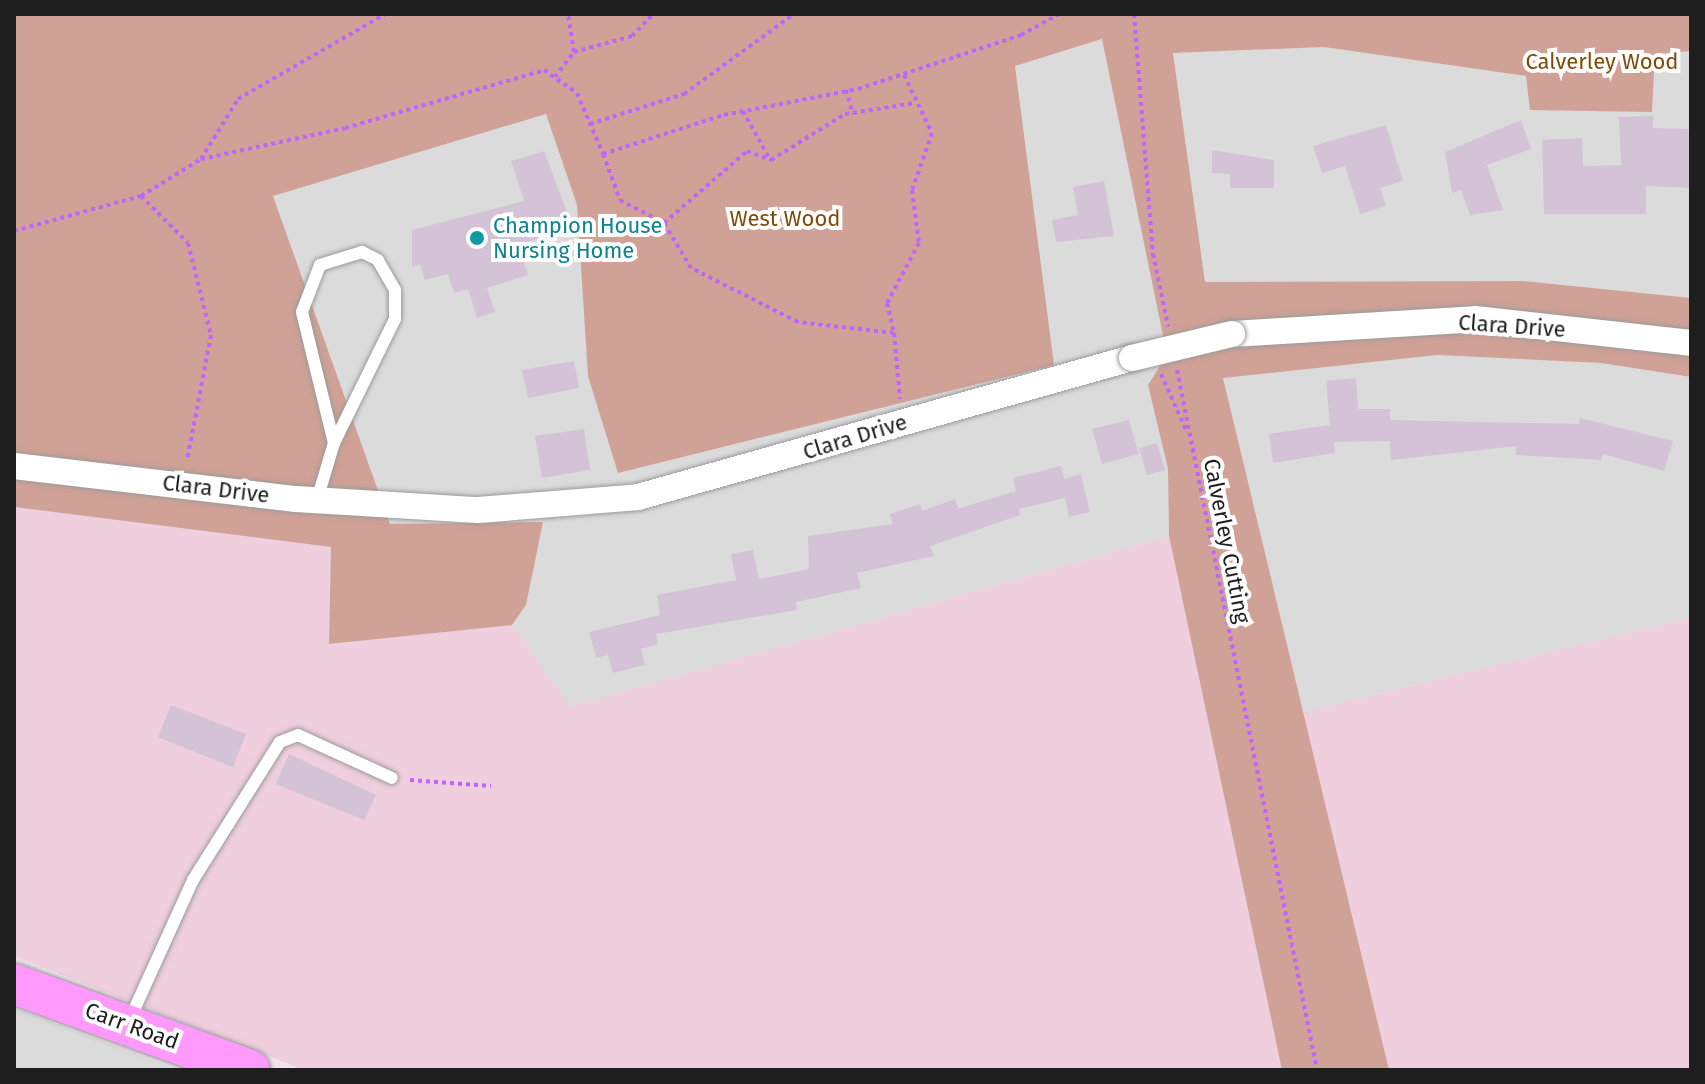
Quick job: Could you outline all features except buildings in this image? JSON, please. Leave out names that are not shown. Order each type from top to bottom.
[{"type":"main road","name":"Carr Road","points":[[14,984],[250,1070]]},
{"type":"street","name":"Clara Drive","points":[[14,466],[317,500],[478,510],[638,497],[902,422],[1153,358],[1232,334],[1475,319],[1691,343]]},
{"type":"lane","points":[[317,500],[334,443],[395,319],[395,290],[378,260],[362,252],[320,265],[302,312],[334,443]]},
{"type":"lane","points":[[128,1024],[193,880],[280,742],[298,735],[392,778]]},
{"type":"path","points":[[201,159],[238,99],[385,14]]},
{"type":"path","points":[[568,14],[574,52]]},
{"type":"path","points":[[555,78],[574,52],[632,36],[653,14]]},
{"type":"path","points":[[590,124],[684,94],[794,14]]},
{"type":"path","points":[[603,154],[743,111],[846,90],[903,74],[1021,35],[1059,14]]},
{"type":"path","points":[[1134,14],[1153,254],[1169,331]]},
{"type":"path","points":[[14,231],[141,196],[201,159],[345,128],[544,70],[577,93],[620,200],[664,223],[691,268],[798,322],[894,333]]},
{"type":"path","points":[[902,422],[894,333],[887,303],[919,243],[912,190],[932,133],[903,74]]},
{"type":"path","points":[[846,90],[853,114]]},
{"type":"path","points":[[664,223],[747,151],[771,160],[853,114],[915,103]]},
{"type":"path","points":[[743,111],[771,160]]},
{"type":"path","points":[[141,196],[188,243],[211,335],[184,486]]},
{"type":"path","points":[[1153,358],[1191,440]]},
{"type":"path","name":"Calverley Cutting","points":[[1153,358],[1191,440],[1317,1070]]},
{"type":"path","points":[[419,781],[491,786]]},
{"type":"shaded area","points":[[1103,39],[1167,356],[1148,385],[1168,469],[1169,536],[569,708],[512,625],[526,605],[390,524],[273,196],[546,114],[577,205],[588,376],[1053,365],[1015,66]]},
{"type":"shaded area","points":[[1324,47],[1526,76],[1652,112],[1655,54],[1691,51],[1691,298],[1524,281],[1205,282],[1173,53]]},
{"type":"shaded area","points":[[1437,355],[1601,363],[1691,377],[1691,618],[1299,713],[1222,377]]},
{"type":"shaded area","points":[[14,507],[331,547],[330,644],[512,625],[570,707],[1169,536],[1282,1070],[304,1070],[14,956]]},
{"type":"shaded area","points":[[1691,618],[1691,1070],[1389,1070],[1299,713]]},
{"type":"shaded area","points":[[14,1008],[178,1070],[14,1070]]},
{"type":"green space","name":"West Wood","points":[[14,14],[1691,14],[1691,51],[1655,54],[1652,112],[1530,110],[1526,76],[1324,47],[1173,53],[1205,282],[1524,281],[1691,298],[1691,377],[1601,363],[1437,355],[1223,378],[1389,1070],[1282,1070],[1169,536],[1168,469],[1148,385],[1167,355],[1102,39],[1015,66],[1054,365],[618,473],[588,376],[577,205],[546,114],[273,196],[390,524],[543,522],[526,605],[512,625],[329,644],[331,547],[14,507]]},
{"type":"place","name":"Champion House Nursing Home","points":[[477,238]]},
{"type":"park label","name":"Calverley Wood","points":[[1602,62]]}]
